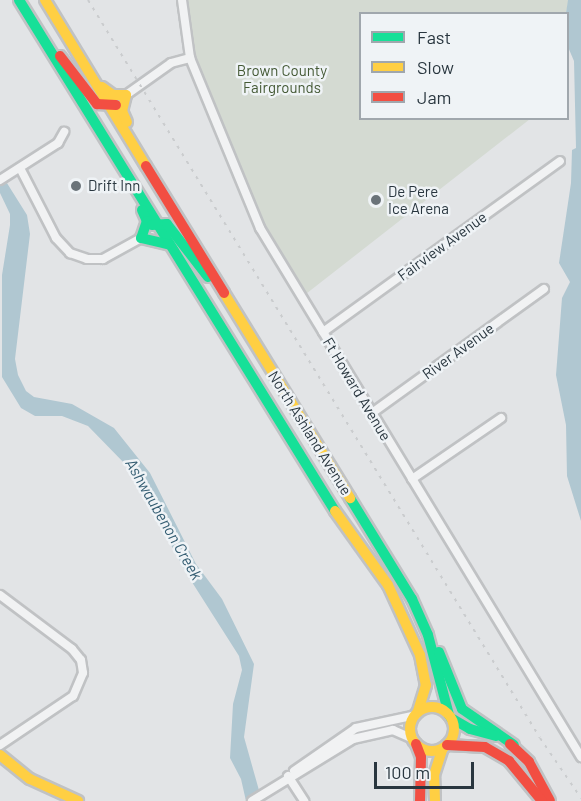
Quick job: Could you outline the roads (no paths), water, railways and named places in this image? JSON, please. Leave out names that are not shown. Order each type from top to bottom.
[{"type":"main road","points":[[19,0],[45,41],[63,82],[145,214],[143,235]]},
{"type":"main road","name":"North Ashland Avenue","points":[[45,0],[405,585],[428,635],[435,642],[459,705],[514,745]]},
{"type":"main road","points":[[45,41],[56,50],[98,104],[111,108],[124,98]]},
{"type":"main road","name":"North Ashland Avenue","points":[[54,58],[310,475],[401,609],[424,670],[426,685],[417,714]]},
{"type":"main road","points":[[94,78],[110,94],[124,98]]},
{"type":"main road","points":[[124,98],[125,119],[198,239],[195,245]]},
{"type":"main road","points":[[143,235],[156,223],[163,222],[172,229],[230,302]]},
{"type":"main road","points":[[143,235],[168,245]]},
{"type":"main road","points":[[428,635],[454,733],[445,747],[434,775],[435,801]]},
{"type":"main road","points":[[420,801],[421,757],[411,728],[417,714],[438,708],[463,727],[514,745],[550,801]]},
{"type":"main road","points":[[414,741],[428,751],[445,747],[485,747],[509,761],[542,801]]},
{"type":"main road","points":[[0,755],[30,779],[78,801]]},
{"type":"street","name":"Ft Howard Avenue","points":[[182,0],[190,58],[260,228],[581,757]]},
{"type":"street","points":[[124,98],[171,63],[190,58]]},
{"type":"street","points":[[2,179],[58,143],[64,132]]},
{"type":"street","name":"Fairview Avenue","points":[[323,332],[560,161]]},
{"type":"street","points":[[20,168],[56,238],[70,253],[87,259],[103,259],[143,235]]},
{"type":"street","name":"River Avenue","points":[[372,413],[544,289]]},
{"type":"street","points":[[412,479],[501,418]]},
{"type":"street","points":[[0,595],[76,653],[84,673],[73,696],[0,745]]},
{"type":"street","points":[[288,776],[304,761],[356,728],[417,714]]},
{"type":"street","points":[[252,801],[288,776],[368,734],[393,730],[414,741]]},
{"type":"street","points":[[288,776],[304,801]]},
{"type":"water","points":[[568,0],[581,0],[581,521],[567,476],[566,425],[556,375],[562,298],[570,282],[559,263],[571,183],[572,150],[576,148],[574,61],[569,49],[569,12],[566,12]]},
{"type":"water","name":"Ashwaubenon Creek","points":[[0,172],[27,215],[30,234],[15,359],[18,375],[26,391],[34,397],[72,404],[114,428],[150,473],[196,564],[222,599],[254,664],[244,737],[262,801],[246,801],[241,779],[230,758],[233,704],[242,670],[239,656],[190,579],[127,466],[88,426],[62,416],[35,416],[21,408],[2,377],[2,275],[10,214],[0,193]]},
{"type":"railway","points":[[88,0],[540,738],[581,798]]},
{"type":"place","name":"Drift Inn","points":[[76,186]]},
{"type":"place","name":"De Pere Ice Arena","points":[[376,200]]},
{"type":"park label","name":"Brown County Fairgrounds","points":[[282,78]]}]
